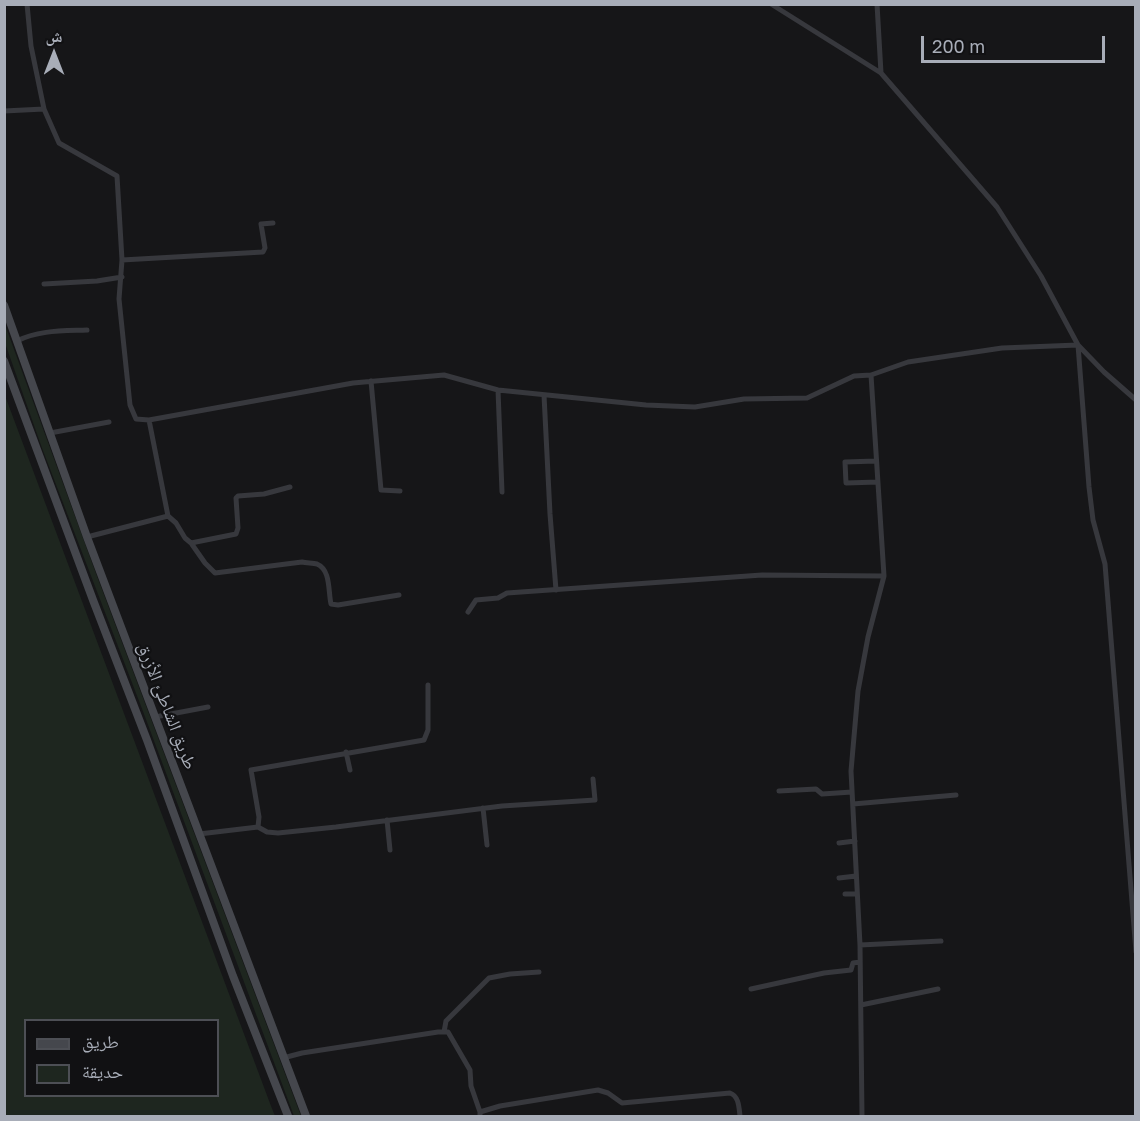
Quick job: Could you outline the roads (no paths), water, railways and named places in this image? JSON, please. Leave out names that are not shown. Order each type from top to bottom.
[{"type":"main road","name":"طريق الشاطئ الأزرق","points":[[4,305],[87,537],[306,1116]]},
{"type":"main road","name":"طريق الشاطئ الأزرق","points":[[4,361],[147,740],[232,976],[288,1116]]},
{"type":"street","points":[[27,4],[31,46],[44,109],[59,143],[117,176],[122,260],[119,300],[130,405],[136,419],[149,420],[342,385],[444,375],[498,390],[646,405],[695,407],[744,399],[807,398],[854,376],[870,375],[908,362],[1002,348],[1078,345]]},
{"type":"street","points":[[771,4],[880,73],[997,207],[1041,276],[1078,345],[1136,400]]},
{"type":"street","points":[[877,4],[880,73]]},
{"type":"street","points":[[4,111],[44,109]]},
{"type":"street","points":[[122,260],[263,252],[265,248],[261,224],[273,223]]},
{"type":"street","points":[[44,284],[122,277]]},
{"type":"street","points":[[17,341],[54,332],[87,330]]},
{"type":"street","points":[[1078,345],[1093,520],[1105,564],[1136,952]]},
{"type":"street","points":[[862,1116],[860,945],[851,771],[858,691],[867,637],[884,576],[870,375]]},
{"type":"street","points":[[371,381],[381,490],[399,491]]},
{"type":"street","points":[[498,390],[502,492]]},
{"type":"street","points":[[544,395],[556,590]]},
{"type":"street","points":[[149,420],[168,516],[215,573],[302,562],[317,564],[324,570],[328,579],[331,604],[399,595]]},
{"type":"street","points":[[50,433],[109,422]]},
{"type":"street","points":[[876,461],[845,462],[846,483],[878,482]]},
{"type":"street","points":[[191,543],[236,534],[238,528],[236,498],[238,496],[264,494],[290,487]]},
{"type":"street","points":[[87,537],[168,516]]},
{"type":"street","points":[[468,612],[476,600],[498,598],[507,592],[762,575],[884,576]]},
{"type":"street","points":[[258,827],[259,817],[251,770],[424,740],[428,730],[429,685]]},
{"type":"street","points":[[155,717],[208,707]]},
{"type":"street","points":[[346,752],[350,770]]},
{"type":"street","points":[[199,834],[258,827],[267,832],[278,833],[483,808],[595,800],[593,778]]},
{"type":"street","points":[[779,792],[816,789],[822,794],[852,792]]},
{"type":"street","points":[[853,804],[956,795]]},
{"type":"street","points":[[483,808],[487,844]]},
{"type":"street","points":[[387,820],[390,850]]},
{"type":"street","points":[[839,843],[855,841]]},
{"type":"street","points":[[839,878],[856,876]]},
{"type":"street","points":[[845,894],[857,894]]},
{"type":"street","points":[[860,945],[941,941]]},
{"type":"street","points":[[751,989],[824,973],[851,970],[852,963],[860,962]]},
{"type":"street","points":[[444,1032],[446,1021],[489,978],[539,972]]},
{"type":"street","points":[[861,1005],[938,989]]},
{"type":"street","points":[[283,1058],[302,1053],[448,1032],[470,1070],[471,1086],[480,1114],[500,1106],[598,1090],[608,1093],[622,1103],[730,1093],[737,1099],[740,1116]]}]
